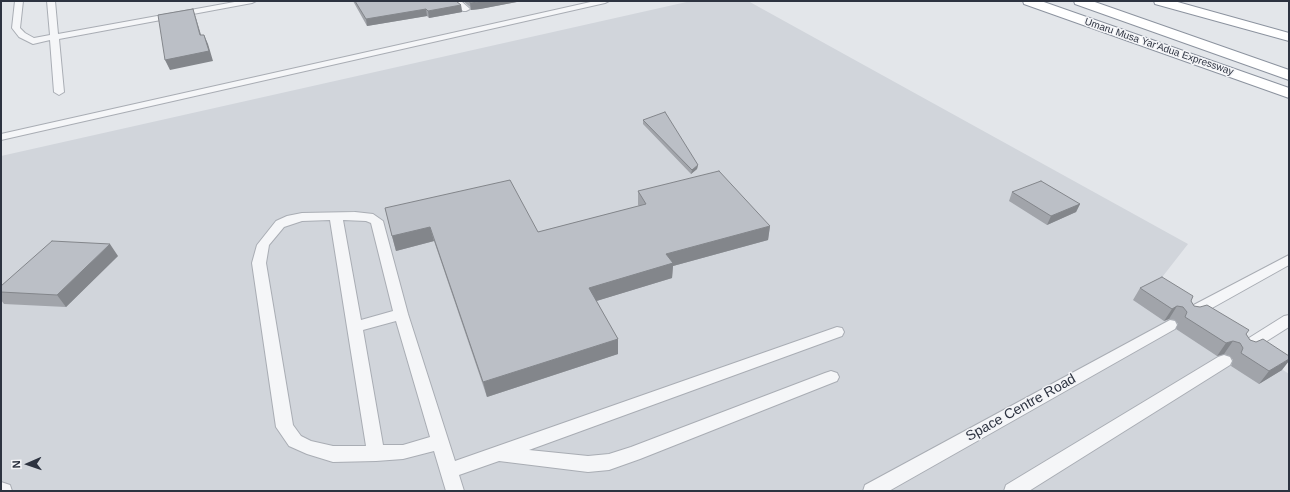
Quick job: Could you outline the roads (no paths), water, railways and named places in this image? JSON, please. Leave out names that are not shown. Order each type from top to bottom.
[{"type":"highway","name":"Umaru Musa Yar'Adua Expressway","points":[[1029,1],[1289,93]]},
{"type":"highway","name":"Umaru Musa Yar'Adua Expressway","points":[[1080,1],[1289,75]]},
{"type":"highway","points":[[1160,1],[1289,38]]},
{"type":"highway","points":[[1197,1],[1289,27]]},
{"type":"highway","points":[[1249,61],[1230,49],[1226,43],[1231,37],[1258,34],[1289,38]]},
{"type":"lane","points":[[19,1],[16,28],[22,35],[33,41],[252,1]]},
{"type":"lane","points":[[51,1],[59,92]]},
{"type":"lane","points":[[456,1],[466,9]]},
{"type":"lane","points":[[1,137],[605,1]]},
{"type":"lane","points":[[336,216],[376,453]]},
{"type":"lane","points":[[440,442],[403,452],[333,454],[307,447],[295,441],[285,426],[259,263],[263,245],[280,224],[291,219],[302,217],[355,216],[370,217],[377,221],[401,314],[455,491]]},
{"type":"lane","points":[[1191,313],[1289,259]]},
{"type":"lane","points":[[354,327],[401,314]]},
{"type":"lane","points":[[1246,347],[1289,320]]},
{"type":"lane","name":"Space Centre Road","points":[[872,491],[1170,325]]},
{"type":"lane","points":[[449,471],[837,332]]},
{"type":"lane","points":[[1013,491],[1224,361]]},
{"type":"lane","points":[[498,454],[588,464],[609,462],[634,454],[831,377]]}]
